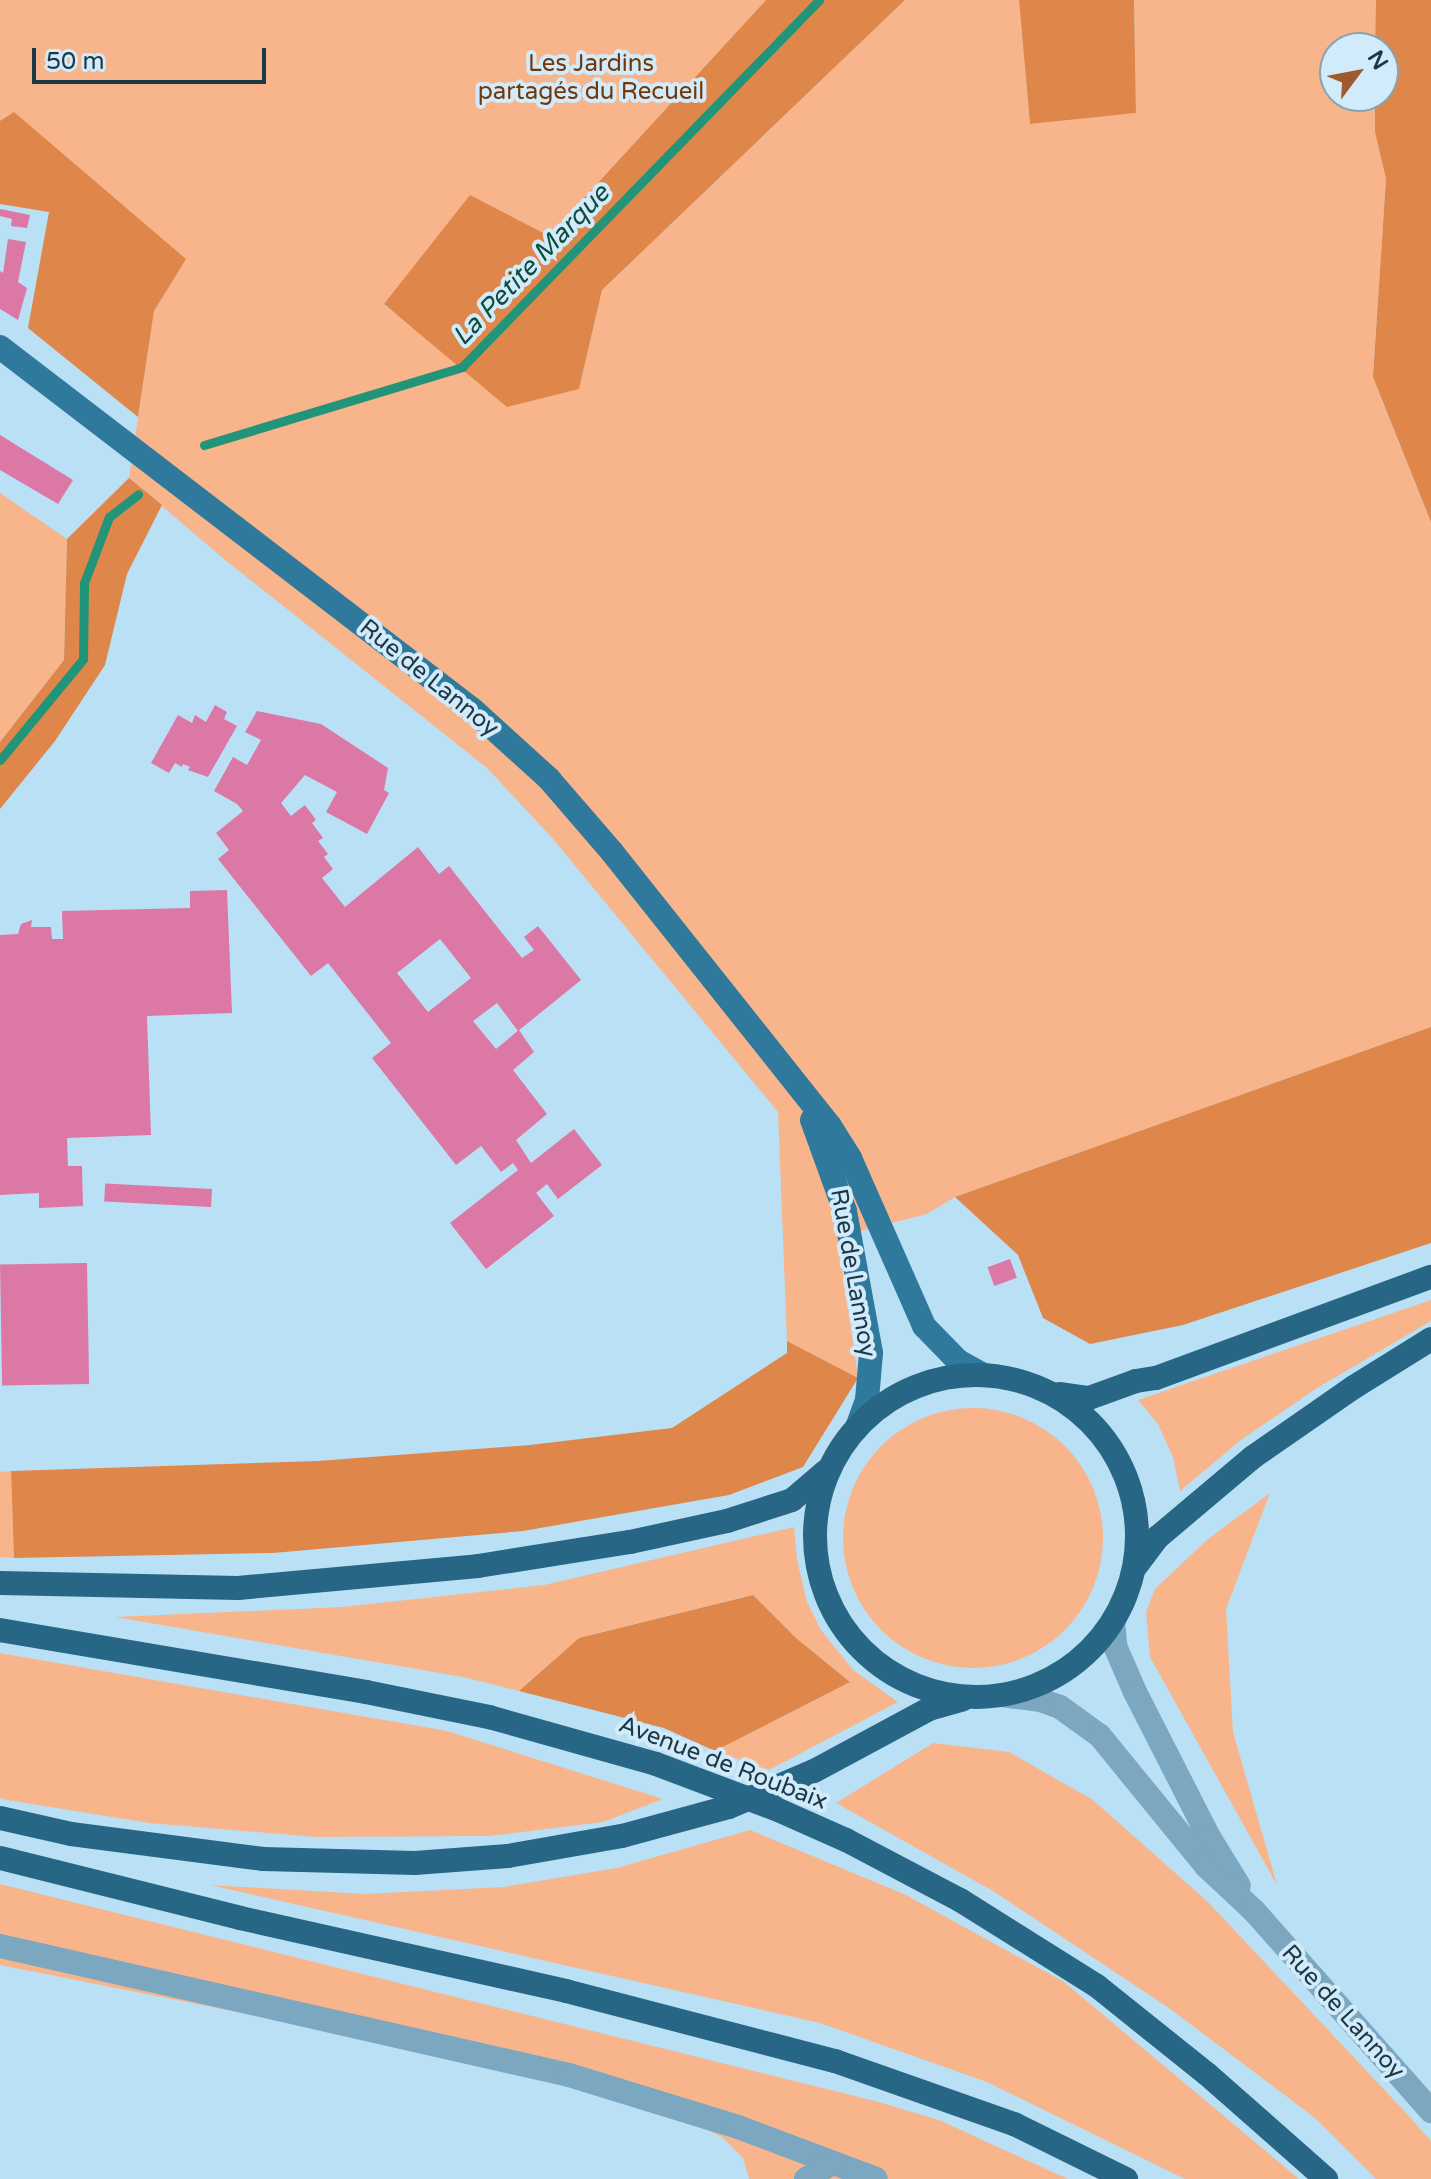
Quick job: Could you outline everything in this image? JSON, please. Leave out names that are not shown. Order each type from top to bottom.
[{"type":"highway","points":[[1047,1391],[1089,1398],[1136,1381],[1156,1378],[1431,1277]]},
{"type":"highway","points":[[0,1818],[71,1834],[263,1859],[415,1863],[523,1854],[622,1836],[729,1807],[814,1771],[929,1709],[1039,1684],[1073,1665],[1113,1621],[1134,1568],[1158,1537],[1253,1457],[1354,1387],[1431,1339]]},
{"type":"highway","points":[[0,1583],[69,1588],[238,1588],[478,1566],[630,1542],[771,1508],[802,1494],[831,1466],[873,1411],[913,1387],[935,1379],[981,1374],[1026,1382],[1047,1391],[1082,1414],[1121,1464],[1132,1494],[1137,1526],[1134,1568]]},
{"type":"highway","points":[[831,1466],[822,1488],[815,1534],[821,1580],[840,1622],[871,1657],[910,1682],[932,1691],[989,1696]]},
{"type":"highway","name":"Avenue de Roubaix","points":[[0,1630],[366,1692],[489,1717],[656,1764],[776,1809],[846,1840],[960,1900],[1097,1986],[1197,2065],[1326,2179]]},
{"type":"highway","points":[[0,1858],[240,1918],[566,1991],[835,2061],[1014,2124],[1126,2179]]},
{"type":"main road","name":"Rue de Lannoy","points":[[0,347],[473,710],[532,761],[612,852],[830,1126],[850,1158],[924,1326],[958,1361],[981,1374]]},
{"type":"main road","name":"Rue de Lannoy","points":[[790,1079],[807,1107],[838,1182],[858,1269],[871,1353],[867,1400],[857,1428]]},
{"type":"street","name":"Rue de Lannoy","points":[[1113,1621],[1115,1646],[1135,1692],[1209,1837],[1255,1912]]},
{"type":"street","name":"Rue de Lannoy","points":[[989,1696],[1040,1700],[1071,1713],[1091,1728],[1206,1866],[1255,1912],[1431,2111]]},
{"type":"street","points":[[0,1946],[569,2075],[738,2127],[876,2179]]},
{"type":"street","points":[[806,2179],[833,2163]]},
{"type":"green space","name":"Les Jardins partagés du Recueil","points":[[0,0],[766,0],[549,236],[384,305],[438,347],[579,389],[602,290],[905,0],[1019,0],[1030,124],[1136,113],[1134,0],[1376,0],[1375,32],[1319,32],[1319,112],[1375,112],[1375,132],[1386,179],[1373,377],[1431,522],[1431,1027],[955,1197],[927,1214],[838,1237],[858,1378],[787,1341],[778,1112],[553,839],[487,768],[224,559],[129,478],[154,311],[186,259],[0,121]]},
{"type":"green space","points":[[0,493],[67,539],[64,660],[0,742]]},
{"type":"green space","points":[[1431,1300],[1431,1321],[1317,1388],[1241,1440],[1180,1491],[1173,1457],[1158,1424],[1138,1400]]},
{"type":"green space","points":[[973,1408],[1023,1418],[1065,1446],[1093,1488],[1103,1538],[1093,1588],[1065,1630],[1023,1658],[973,1668],[923,1658],[881,1630],[853,1588],[843,1538],[853,1488],[881,1446],[923,1418]]},
{"type":"green space","points":[[11,1471],[14,1558],[0,1557],[0,1472]]},
{"type":"green space","points":[[1270,1493],[1226,1609],[1233,1732],[1277,1885],[1150,1657],[1146,1612],[1155,1589],[1208,1539]]},
{"type":"green space","points":[[794,1527],[797,1560],[807,1602],[821,1630],[853,1670],[898,1702],[769,1770],[715,1751],[850,1682],[796,1638],[752,1595],[579,1638],[519,1691],[463,1677],[115,1617],[342,1607],[544,1585]]},
{"type":"green space","points":[[0,1653],[447,1731],[663,1799],[603,1822],[489,1836],[315,1837],[149,1823],[7,1800],[0,1798]]},
{"type":"green space","points":[[933,1743],[1009,1752],[1093,1800],[1208,1902],[1408,2115],[1431,2141],[1431,2179],[1376,2179],[1315,2118],[1169,2008],[993,1891],[836,1803]]},
{"type":"green space","points":[[750,1830],[906,1895],[1064,1982],[1299,2179],[1185,2179],[987,2082],[820,2023],[210,1885],[364,1894],[504,1887],[617,1868]]},
{"type":"green space","points":[[0,1884],[875,2101],[939,2120],[1068,2179],[749,2179],[743,2158],[722,2137],[632,2102],[384,2041],[0,1965]]},
{"type":"shaded area","points":[[766,0],[905,0],[602,290],[579,389],[507,407],[384,304],[470,195],[549,236]]},
{"type":"shaded area","points":[[1019,0],[1134,0],[1136,113],[1030,124]]},
{"type":"shaded area","points":[[1376,0],[1431,0],[1431,522],[1373,377],[1386,179],[1375,132],[1375,112],[1399,112],[1399,32],[1375,32]]},
{"type":"shaded area","points":[[14,112],[186,259],[154,311],[138,417],[28,328],[49,212],[0,204],[0,121]]},
{"type":"shaded area","points":[[129,478],[162,505],[127,574],[105,665],[55,741],[0,809],[0,742],[64,660],[67,539]]},
{"type":"shaded area","points":[[1431,1027],[1431,1243],[1183,1325],[1090,1344],[1043,1318],[1018,1255],[955,1197]]},
{"type":"shaded area","points":[[787,1341],[858,1378],[803,1467],[729,1495],[523,1531],[273,1553],[14,1558],[11,1471],[318,1461],[530,1445],[672,1428],[787,1353]]},
{"type":"shaded area","points":[[753,1595],[796,1638],[850,1682],[715,1751],[664,1728],[519,1691],[579,1638]]},
{"type":"building","points":[[0,209],[30,215],[27,228],[11,226],[12,219],[0,216]]},
{"type":"building","points":[[8,239],[26,242],[18,282],[27,288],[18,320],[0,309],[0,271],[3,273]]},
{"type":"building","points":[[0,435],[73,480],[58,504],[0,470]]},
{"type":"building","points":[[215,705],[227,712],[224,719],[237,726],[208,777],[188,770],[190,767],[183,764],[182,767],[175,763],[169,773],[151,763],[178,715],[192,723],[195,715],[206,722]]},
{"type":"building","points":[[257,711],[321,724],[388,768],[384,790],[389,793],[367,834],[326,812],[337,792],[305,775],[281,803],[291,816],[305,805],[316,820],[312,823],[323,838],[318,841],[328,854],[324,857],[333,869],[322,878],[345,907],[418,847],[439,874],[449,866],[522,958],[534,950],[524,937],[538,926],[581,980],[519,1030],[534,1052],[513,1070],[547,1114],[516,1140],[531,1163],[574,1129],[602,1165],[558,1199],[547,1184],[536,1193],[554,1216],[486,1269],[450,1223],[518,1170],[513,1163],[501,1172],[481,1146],[456,1165],[372,1058],[391,1043],[328,963],[311,976],[218,859],[229,850],[216,833],[243,811],[214,791],[233,757],[247,765],[261,740],[245,732]],"holes":[[[440,939],[471,978],[428,1012],[397,973]],[[497,1003],[518,1031],[496,1049],[473,1021]]]},
{"type":"building","points":[[227,890],[232,1013],[147,1016],[151,1135],[67,1138],[68,1166],[82,1166],[83,1206],[39,1208],[39,1193],[0,1195],[0,935],[18,934],[21,924],[32,920],[31,927],[51,927],[52,939],[63,939],[62,911],[190,908],[190,891]]},
{"type":"building","points":[[105,1183],[212,1189],[211,1207],[104,1201]]},
{"type":"building","points":[[1010,1259],[1017,1278],[994,1286],[987,1267]]},
{"type":"building","points":[[87,1263],[89,1384],[2,1385],[0,1265]]},
{"type":"waterway","name":"La Petite Marque","points":[[204,445],[462,367],[819,0]]},
{"type":"waterway","name":"La Petite Marque","points":[[0,760],[83,659],[84,583],[109,517],[138,494]]}]
